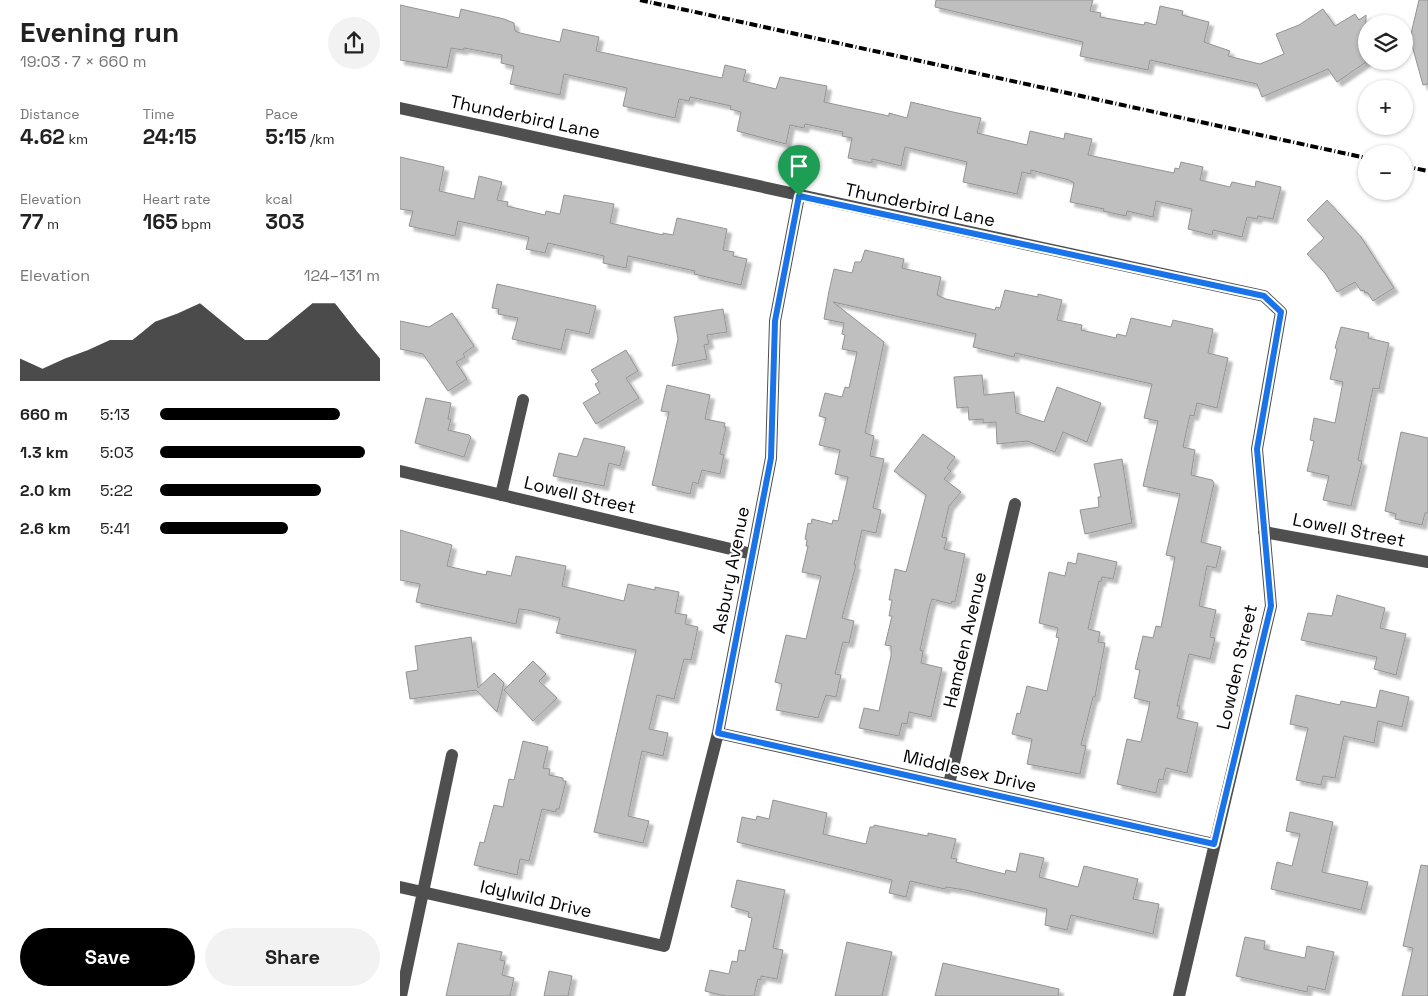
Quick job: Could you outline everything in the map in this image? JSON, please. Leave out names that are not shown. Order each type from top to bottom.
[{"type":"street","name":"Thunderbird Lane","points":[[400,108],[1264,296],[1281,312]]},
{"type":"street","name":"Asbury Avenue","points":[[664,946],[718,733],[771,458],[775,321],[799,196]]},
{"type":"street","name":"Lowden Street","points":[[1179,996],[1271,606],[1257,449],[1281,312]]},
{"type":"street","points":[[501,495],[523,400]]},
{"type":"street","name":"Lowell Street","points":[[400,471],[752,554]]},
{"type":"street","name":"Hamden Avenue","points":[[950,784],[1016,504]]},
{"type":"street","name":"Lowell Street","points":[[1264,532],[1428,562]]},
{"type":"street","name":"Middlesex Drive","points":[[718,733],[1214,844]]},
{"type":"street","points":[[401,996],[452,755]]},
{"type":"street","name":"Idylwild Drive","points":[[400,887],[664,946]]},
{"type":"building","points":[[936,0],[1093,0],[1090,11],[1101,13],[1100,17],[1144,25],[1145,22],[1156,25],[1160,6],[1183,11],[1182,15],[1209,22],[1204,42],[1230,51],[1228,56],[1260,64],[1284,54],[1276,34],[1299,25],[1323,9],[1335,26],[1355,14],[1358,18],[1358,68],[1337,82],[1328,69],[1262,97],[1257,84],[1150,60],[1148,70],[1080,56],[1083,42],[935,7]]},
{"type":"building","points":[[1419,0],[1428,0],[1428,84],[1423,85],[1413,49],[1413,25]]},
{"type":"building","points":[[400,5],[459,18],[461,9],[514,23],[515,31],[520,33],[560,42],[563,29],[599,37],[596,51],[722,78],[725,65],[746,70],[743,81],[776,89],[780,77],[827,86],[824,102],[889,116],[889,113],[907,118],[911,102],[981,118],[977,133],[1027,145],[1030,131],[1064,139],[1065,133],[1092,139],[1088,155],[1174,173],[1175,168],[1179,169],[1181,162],[1203,167],[1200,180],[1230,187],[1232,182],[1255,187],[1256,181],[1281,187],[1273,219],[1258,216],[1257,219],[1247,217],[1242,237],[1213,230],[1212,235],[1188,229],[1192,209],[1156,201],[1153,217],[1127,211],[1126,216],[1103,211],[1104,209],[1070,202],[1074,183],[1069,180],[1031,170],[1031,174],[1022,172],[1017,194],[963,182],[967,162],[905,147],[901,166],[872,159],[872,163],[848,158],[852,138],[842,136],[843,132],[805,124],[804,128],[790,125],[786,144],[737,131],[741,112],[730,109],[731,106],[690,97],[689,101],[679,99],[675,118],[623,106],[627,88],[564,74],[560,95],[510,84],[514,66],[501,63],[502,55],[464,48],[463,50],[451,48],[447,68],[400,60]]},
{"type":"building","points":[[400,157],[444,167],[439,191],[474,199],[479,176],[502,182],[497,200],[508,202],[507,206],[545,215],[546,211],[560,214],[564,195],[614,204],[610,223],[663,235],[663,233],[673,235],[677,218],[727,229],[723,250],[734,252],[733,256],[747,259],[741,285],[694,274],[695,271],[628,256],[626,268],[603,263],[604,256],[548,243],[545,253],[526,249],[529,237],[458,221],[455,236],[409,226],[413,211],[400,209]]},
{"type":"building","points":[[1327,200],[1361,237],[1394,288],[1373,301],[1367,292],[1361,291],[1355,282],[1337,292],[1325,273],[1307,254],[1324,238],[1307,220]]},
{"type":"building","points":[[865,250],[904,259],[902,268],[941,277],[937,295],[946,299],[995,310],[996,307],[1000,308],[1005,290],[1038,297],[1038,294],[1062,300],[1057,320],[1082,325],[1081,330],[1116,338],[1117,334],[1126,336],[1131,318],[1171,327],[1173,320],[1213,329],[1208,353],[1228,358],[1217,408],[1197,403],[1194,416],[1190,415],[1183,447],[1195,450],[1191,475],[1212,480],[1214,483],[1201,542],[1221,547],[1216,568],[1207,566],[1199,606],[1216,610],[1210,637],[1215,638],[1210,659],[1189,654],[1177,706],[1180,706],[1177,718],[1198,723],[1187,773],[1166,768],[1163,780],[1159,779],[1156,793],[1117,784],[1127,739],[1141,742],[1150,702],[1134,698],[1140,670],[1135,669],[1143,636],[1153,638],[1156,626],[1161,627],[1175,557],[1166,555],[1180,494],[1143,486],[1158,421],[1144,418],[1152,384],[1015,353],[1014,357],[973,347],[976,334],[833,302],[884,342],[865,433],[874,436],[870,456],[884,459],[873,508],[881,510],[876,533],[862,530],[854,565],[856,565],[842,618],[854,621],[849,643],[843,642],[835,674],[841,675],[836,697],[826,695],[818,718],[776,710],[782,684],[775,682],[786,635],[806,639],[821,576],[802,572],[808,546],[806,546],[807,540],[805,539],[808,523],[811,524],[812,519],[832,524],[833,520],[838,521],[848,477],[835,474],[840,450],[819,445],[826,418],[819,416],[825,393],[842,397],[845,387],[849,388],[857,352],[842,349],[845,335],[842,334],[844,323],[824,319],[829,291],[834,269],[852,273],[855,262],[861,262]]},
{"type":"building","points":[[497,284],[596,306],[589,334],[566,329],[561,350],[512,339],[518,318],[498,314],[499,309],[492,308]]},
{"type":"building","points":[[723,309],[727,332],[707,335],[709,344],[704,345],[707,359],[672,366],[678,339],[674,317]]},
{"type":"building","points":[[452,313],[474,346],[463,354],[465,357],[456,362],[467,379],[448,391],[423,354],[400,349],[400,321],[429,327]]},
{"type":"building","points":[[1341,327],[1369,333],[1368,338],[1389,343],[1379,389],[1373,388],[1358,460],[1362,461],[1351,506],[1323,500],[1329,476],[1307,471],[1314,441],[1310,440],[1314,418],[1335,423],[1343,382],[1330,379],[1337,349],[1335,348]]},
{"type":"building","points":[[626,350],[638,371],[626,378],[639,398],[596,424],[583,403],[600,393],[595,384],[599,382],[591,370]]},
{"type":"building","points":[[982,375],[984,395],[1014,392],[1016,413],[1044,422],[1057,387],[1101,403],[1087,442],[1063,432],[1055,452],[1027,441],[997,444],[996,422],[983,423],[983,419],[969,420],[968,407],[957,408],[954,377]]},
{"type":"building","points":[[667,385],[710,395],[705,419],[725,423],[724,427],[726,427],[720,454],[724,455],[720,474],[702,470],[698,484],[693,482],[690,494],[652,485],[669,412],[661,411]]},
{"type":"building","points":[[426,398],[451,403],[448,419],[451,419],[448,430],[471,437],[464,457],[415,443]]},
{"type":"building","points":[[1401,432],[1428,438],[1428,513],[1425,513],[1422,525],[1395,519],[1396,514],[1385,511]]},
{"type":"building","points":[[923,434],[955,457],[947,468],[951,471],[944,479],[961,492],[949,506],[942,537],[947,538],[944,549],[965,554],[955,602],[952,601],[951,604],[932,599],[920,650],[923,651],[921,663],[942,668],[931,717],[909,712],[907,724],[902,723],[899,736],[859,728],[864,708],[879,711],[891,656],[891,646],[885,645],[892,616],[889,616],[892,600],[889,600],[895,569],[906,572],[926,495],[894,471]]},
{"type":"building","points":[[584,438],[625,447],[620,466],[609,463],[604,486],[553,476],[559,453],[577,457]]},
{"type":"building","points":[[1122,459],[1132,523],[1085,534],[1080,510],[1099,507],[1098,497],[1101,497],[1094,464]]},
{"type":"building","points":[[400,530],[452,545],[447,566],[486,575],[487,571],[511,576],[516,556],[566,566],[562,586],[624,601],[628,584],[655,590],[655,587],[679,592],[675,613],[687,615],[685,624],[698,627],[691,660],[684,659],[674,699],[657,695],[649,729],[668,733],[663,756],[642,751],[628,816],[649,821],[643,843],[594,832],[636,650],[556,633],[560,618],[528,610],[519,609],[516,624],[416,602],[420,584],[400,580]]},
{"type":"building","points":[[1078,553],[1117,562],[1113,579],[1102,577],[1101,582],[1099,581],[1088,629],[1100,632],[1098,642],[1105,643],[1095,697],[1093,697],[1081,745],[1086,746],[1080,774],[1027,764],[1032,739],[1012,734],[1017,713],[1020,714],[1027,686],[1047,691],[1059,638],[1056,637],[1058,628],[1039,623],[1049,572],[1065,576],[1068,562],[1076,564]]},
{"type":"building","points":[[1337,595],[1385,608],[1380,628],[1406,634],[1396,675],[1374,669],[1377,657],[1301,640],[1308,613],[1332,616]]},
{"type":"building","points":[[471,637],[478,688],[494,673],[504,683],[497,712],[476,690],[410,699],[406,672],[418,670],[415,646]]},
{"type":"building","points":[[533,661],[546,674],[539,681],[557,698],[533,721],[504,690]]},
{"type":"building","points":[[1380,690],[1409,697],[1402,727],[1378,721],[1374,743],[1344,736],[1335,778],[1323,776],[1321,785],[1296,780],[1308,728],[1290,724],[1296,695],[1340,705],[1341,701],[1376,708]]},
{"type":"building","points":[[523,741],[548,747],[543,768],[550,769],[549,775],[563,778],[563,781],[566,781],[559,809],[556,809],[556,812],[542,809],[529,861],[520,859],[517,875],[474,865],[480,842],[484,843],[494,805],[503,807],[509,779],[514,780]]},
{"type":"building","points":[[773,800],[827,813],[823,834],[866,844],[870,827],[874,827],[874,825],[928,836],[928,833],[956,839],[951,858],[957,859],[956,862],[1005,874],[1006,870],[1016,872],[1020,853],[1044,858],[1039,877],[1078,887],[1084,866],[1138,879],[1133,899],[1159,904],[1153,934],[1071,915],[1067,930],[1045,925],[1047,909],[965,890],[946,887],[945,889],[910,881],[906,897],[889,893],[892,880],[737,842],[742,817],[756,820],[757,816],[769,819]]},
{"type":"building","points":[[1290,812],[1333,822],[1322,872],[1368,882],[1361,910],[1271,889],[1277,862],[1292,866],[1300,834],[1286,831]]},
{"type":"building","points":[[1421,865],[1428,866],[1428,996],[1402,996],[1413,948],[1403,946]]},
{"type":"building","points":[[737,880],[785,890],[773,948],[783,950],[777,979],[761,976],[761,980],[758,979],[754,996],[725,996],[705,991],[710,970],[729,974],[732,961],[737,962],[739,950],[745,951],[752,918],[748,917],[749,912],[731,907]]},
{"type":"building","points":[[1245,937],[1265,941],[1264,949],[1305,958],[1307,946],[1334,952],[1325,990],[1308,986],[1307,992],[1236,976]]},
{"type":"building","points":[[847,942],[892,952],[882,996],[835,996]]},
{"type":"building","points":[[458,943],[502,952],[500,960],[505,961],[502,975],[514,978],[510,996],[446,996]]},
{"type":"building","points":[[943,963],[1059,989],[1058,996],[935,996]]},
{"type":"building","points":[[549,971],[572,976],[568,996],[544,996]]},
{"type":"railway","points":[[640,0],[1358,156]]},
{"type":"railway","points":[[1413,168],[1428,171]]},
{"type":"route","points":[[799,196],[1210,286],[1264,296],[1281,312],[1257,449],[1271,606],[1214,844],[718,733],[771,458],[775,321],[799,196]]}]
